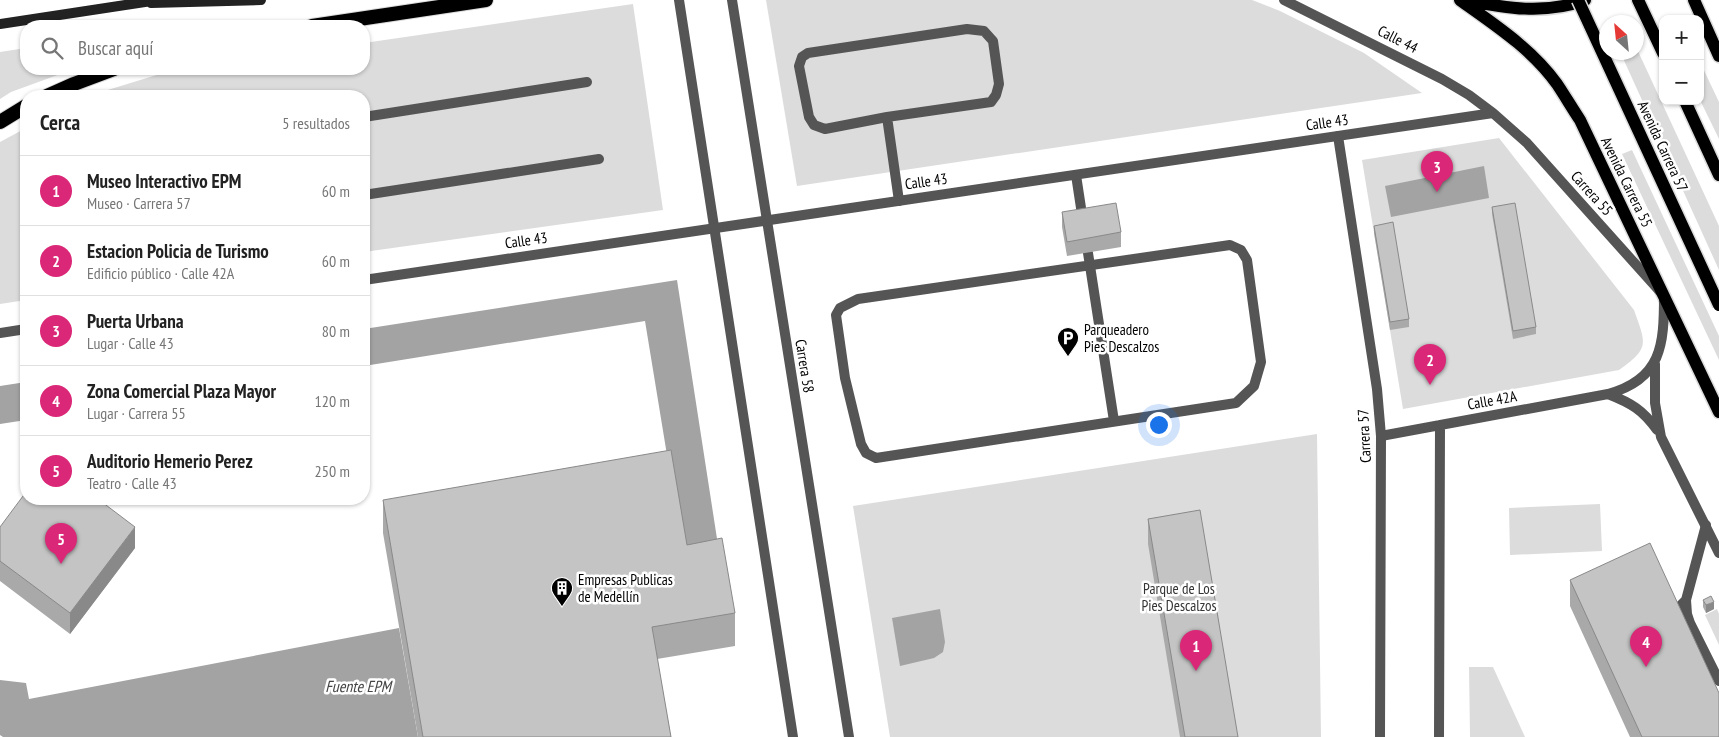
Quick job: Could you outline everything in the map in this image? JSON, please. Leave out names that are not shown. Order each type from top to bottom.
[{"type":"highway","points":[[352,20],[486,0]]},
{"type":"highway","points":[[60,90],[98,75]]},
{"type":"highway","points":[[0,122],[20,110]]},
{"type":"main road","points":[[27,20],[158,0]]},
{"type":"main road","points":[[135,4],[261,0]]},
{"type":"main road","name":"Avenida Carrera 55","points":[[1460,0],[1502,30],[1533,56],[1556,84],[1580,120],[1719,412]]},
{"type":"main road","points":[[1465,0],[1503,8],[1530,10],[1568,7],[1585,0]]},
{"type":"main road","name":"Avenida Carrera 57","points":[[1578,0],[1719,305]]},
{"type":"main road","points":[[1638,0],[1659,45]]},
{"type":"main road","points":[[1694,0],[1719,56]]},
{"type":"main road","points":[[0,24],[20,21]]},
{"type":"main road","points":[[1687,105],[1719,175]]},
{"type":"street","points":[[679,0],[793,737]]},
{"type":"street","name":"Carrera 58","points":[[732,0],[849,737]]},
{"type":"street","name":"Calle 44","points":[[1284,0],[1442,79],[1493,113]]},
{"type":"street","points":[[967,29],[984,31],[993,41],[999,84],[996,95],[991,102],[887,117],[825,129],[814,125],[809,117],[799,66],[802,57],[808,53],[967,29]]},
{"type":"street","points":[[370,117],[587,82]]},
{"type":"street","name":"Calle 43","points":[[370,279],[1493,113]]},
{"type":"street","name":"Carrera 55","points":[[1493,113],[1527,144],[1664,296]]},
{"type":"street","points":[[887,117],[899,200]]},
{"type":"street","name":"Carrera 57","points":[[1338,136],[1377,388],[1381,436],[1380,737]]},
{"type":"street","points":[[370,195],[599,159]]},
{"type":"street","points":[[1076,175],[1084,224]]},
{"type":"street","points":[[1230,245],[1241,250],[1247,260],[1260,362],[1254,386],[1236,403],[876,458],[866,454],[861,444],[845,378],[836,315],[840,308],[858,299],[1090,266],[1230,245]]},
{"type":"street","points":[[1088,252],[1114,421]]},
{"type":"street","name":"Calle 42A","points":[[1381,436],[1608,394],[1636,383],[1647,374],[1656,360],[1661,346],[1664,325],[1664,296]]},
{"type":"street","points":[[0,333],[20,330]]},
{"type":"street","points":[[1656,360],[1655,403],[1661,437]]},
{"type":"street","points":[[1608,394],[1634,406],[1647,416],[1661,437],[1719,553]]},
{"type":"street","points":[[1439,737],[1440,425]]},
{"type":"street","points":[[1706,525],[1686,600],[1687,614],[1719,681]]},
{"type":"street","points":[[1671,615],[1686,600]]},
{"type":"green space","points":[[766,0],[1252,0],[1280,11],[1364,53],[1422,93],[797,186]]},
{"type":"green space","points":[[633,4],[663,210],[370,251],[370,90],[108,90],[157,75],[370,75],[370,42]]},
{"type":"green space","points":[[20,49],[20,75],[58,75],[11,92],[0,99],[0,52]]},
{"type":"green space","points":[[1624,60],[1642,60],[1659,96],[1659,105],[1663,105],[1719,226],[1719,270]]},
{"type":"green space","points":[[1704,70],[1719,102],[1719,139],[1702,105],[1704,105]]},
{"type":"green space","points":[[20,131],[20,301],[0,304],[0,142]]},
{"type":"green space","points":[[1499,138],[1634,310],[1643,338],[1641,350],[1619,370],[1403,409],[1362,160]]},
{"type":"green space","points":[[1632,150],[1719,336],[1719,360],[1622,154]]},
{"type":"green space","name":"Parque de Los Pies Descalzos","points":[[1317,434],[1321,737],[890,737],[853,506]]},
{"type":"green space","points":[[1600,504],[1602,551],[1510,555],[1509,508]]},
{"type":"green space","points":[[1717,609],[1719,614],[1719,645],[1705,615]]},
{"type":"green space","points":[[1469,667],[1493,667],[1525,737],[1470,737]]},
{"type":"water","points":[[1484,166],[1489,198],[1391,217],[1385,186]]},
{"type":"water","points":[[677,280],[722,571],[687,577],[645,321],[370,365],[370,328]]},
{"type":"water","points":[[20,383],[20,421],[0,424],[0,386]]},
{"type":"water","points":[[940,609],[945,642],[943,652],[934,658],[900,666],[892,618]]},
{"type":"water","name":"Fuente EPM","points":[[399,628],[418,737],[3,737],[0,735],[0,680],[26,683],[29,699]]},
{"type":"building","points":[[1116,203],[1121,232],[1067,242],[1062,212]]},
{"type":"building","points":[[1515,203],[1536,327],[1513,331],[1492,207]]},
{"type":"building","points":[[1393,222],[1409,319],[1390,322],[1374,226]]},
{"type":"building","name":"Empresas Publicas de Medellín","points":[[671,450],[687,545],[722,538],[735,613],[652,627],[671,737],[423,737],[383,500]]},
{"type":"building","points":[[20,500],[20,505],[106,505],[135,527],[70,613],[0,561],[0,527]]},
{"type":"building","points":[[1200,510],[1238,737],[1185,737],[1148,519]]},
{"type":"building","points":[[1650,543],[1719,693],[1719,737],[1642,737],[1570,580]]},
{"type":"building","points":[[1711,596],[1714,602],[1706,605],[1703,600]]},
{"type":"place","name":"Puerta Urbana","points":[[1437,192]]},
{"type":"place","name":"Parqueadero Pies Descalzos","points":[[1068,357]]},
{"type":"place","name":"Estacion Policia de Turismo","points":[[1430,385]]},
{"type":"place","name":"Auditorio Hemerio Perez","points":[[61,564]]},
{"type":"place","name":"Empresas Publicas de Medellín","points":[[562,607]]},
{"type":"place","name":"Zona Comercial Plaza Mayor","points":[[1646,667]]},
{"type":"place","name":"Museo Interactivo EPM","points":[[1196,671]]}]
